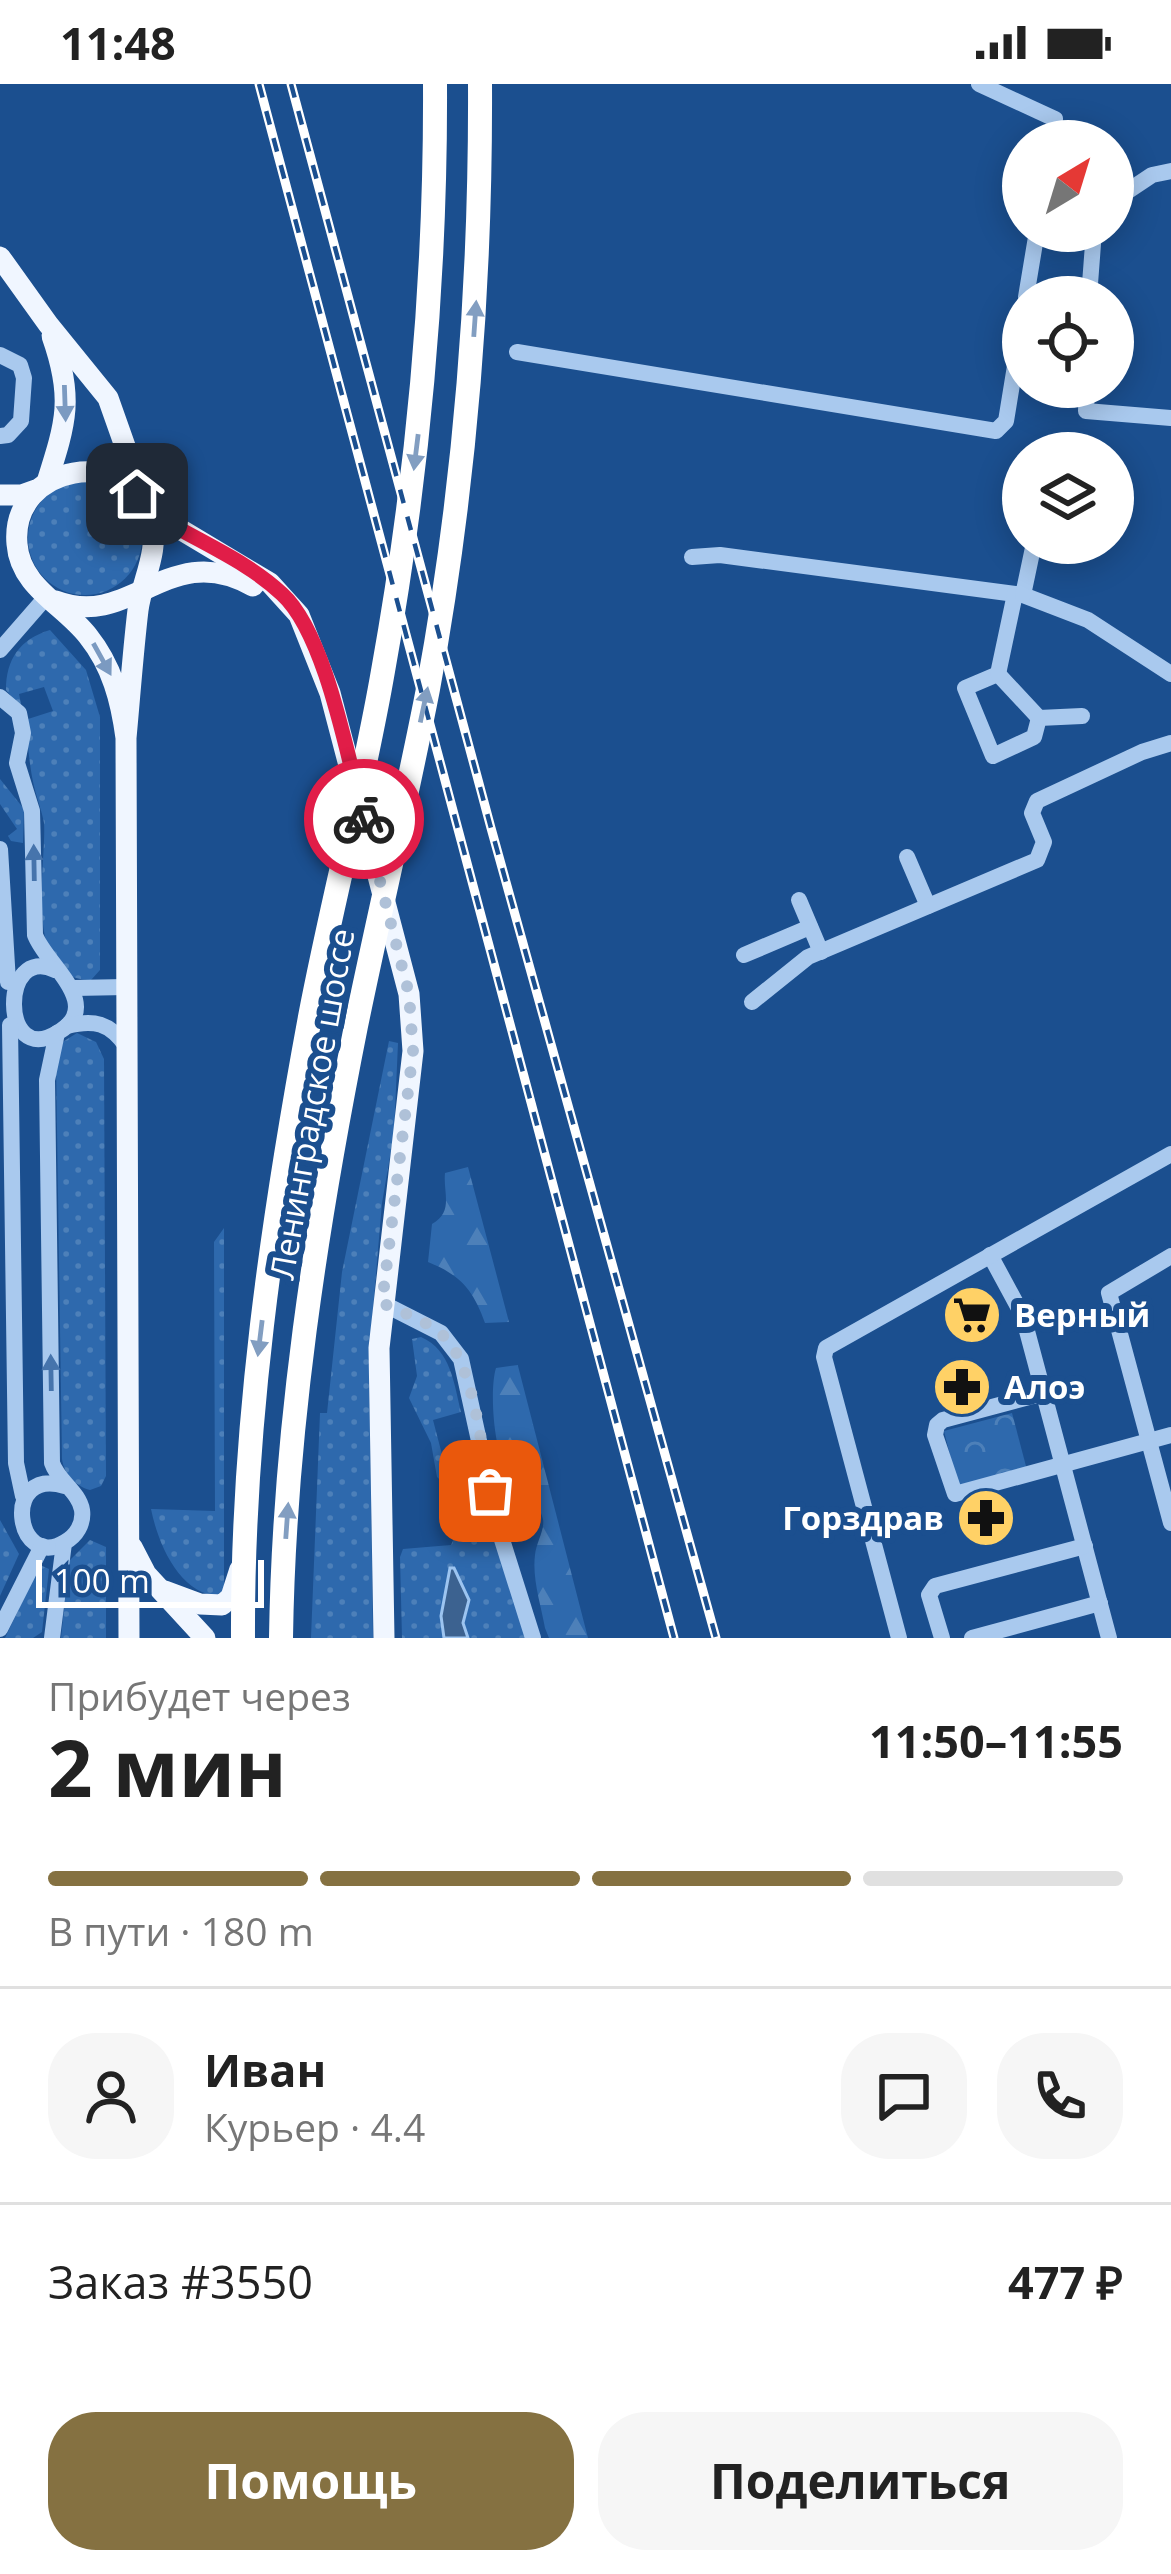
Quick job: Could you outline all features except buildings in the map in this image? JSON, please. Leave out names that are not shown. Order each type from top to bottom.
[{"type":"highway","name":"Ленинградское шоссе","points":[[243,1638],[243,1557],[260,1336],[311,1015],[383,674],[408,516],[430,272],[435,84]]},
{"type":"highway","name":"Ленинградское шоссе","points":[[281,1638],[291,1453],[325,1190],[428,689],[454,531],[478,278],[480,84]]},
{"type":"main road","points":[[0,257],[108,398],[154,534],[125,738],[129,1638]]},
{"type":"main road","points":[[30,579],[19,557],[16,533],[23,509],[42,486],[66,423],[67,396],[48,325]]},
{"type":"main road","points":[[0,496],[22,495],[69,472],[106,473],[128,485],[146,507],[270,583],[287,598],[311,638],[409,994],[413,1051],[409,1108],[379,1348],[384,1638]]},
{"type":"main road","points":[[0,552],[78,623],[99,651],[120,700],[125,738]]},
{"type":"main road","points":[[47,596],[83,608],[119,599],[144,580],[198,569],[220,572],[272,598],[311,638]]},
{"type":"main road","points":[[129,1541],[157,1587],[205,1638]]},
{"type":"main road","points":[[157,1587],[181,1600],[222,1605],[230,1597],[243,1557]]},
{"type":"street","points":[[979,84],[1055,120]]},
{"type":"street","points":[[1134,187],[1152,175],[1171,171]]},
{"type":"street","points":[[517,352],[996,431],[1006,421],[1008,408]]},
{"type":"street","points":[[0,355],[20,365],[23,378],[21,422],[8,435],[0,436]]},
{"type":"street","points":[[1086,408],[1171,418]]},
{"type":"street","points":[[692,556],[720,555],[1019,594],[1088,620],[1171,674]]},
{"type":"street","points":[[998,674],[1028,564]]},
{"type":"street","points":[[0,650],[47,596]]},
{"type":"street","points":[[998,674],[1039,718],[1082,716]]},
{"type":"street","points":[[998,674],[965,688],[994,756],[1034,736],[1039,718]]},
{"type":"street","points":[[0,697],[19,713],[23,733],[17,752],[32,811],[34,935],[41,952],[74,988],[76,1010],[62,1030],[46,1080],[52,1462],[82,1511],[80,1527],[64,1543],[41,1546],[19,1526],[14,1505],[8,1320],[11,1057],[2,1005],[8,982],[0,849]]},
{"type":"street","points":[[752,1002],[794,966],[821,952],[1037,860],[1044,842],[1032,813],[1037,801],[1171,743]]},
{"type":"street","points":[[0,765],[17,752]]},
{"type":"street","points":[[907,857],[928,906]]},
{"type":"street","points":[[799,901],[821,952]]},
{"type":"street","points":[[744,955],[810,927]]},
{"type":"street","points":[[8,982],[20,969],[41,965],[56,970]]},
{"type":"street","points":[[74,988],[126,987]]},
{"type":"street","points":[[6,1023],[26,1037],[47,1038],[86,1021],[106,1024],[127,1046]]},
{"type":"street","points":[[0,1077],[11,1057]]},
{"type":"street","points":[[899,1638],[824,1357],[832,1342],[1171,1154]]},
{"type":"street","points":[[990,1255],[1023,1316],[1109,1638]]},
{"type":"street","points":[[1171,1256],[1109,1293],[1171,1523]]},
{"type":"street","points":[[382,1303],[441,1333],[460,1360],[498,1527],[533,1638]]},
{"type":"street","points":[[1044,1393],[937,1425],[935,1435],[955,1494],[1171,1435]]},
{"type":"street","points":[[14,1505],[35,1486],[50,1482],[65,1486]]},
{"type":"street","points":[[52,1638],[64,1543]]},
{"type":"street","points":[[0,1629],[41,1546]]},
{"type":"street","points":[[942,1638],[929,1595],[934,1586],[1085,1546]]},
{"type":"street","points":[[972,1638],[1100,1604]]},
{"type":"green space","points":[[85,481],[107,485],[125,498],[138,516],[142,538],[138,560],[125,578],[107,591],[85,595],[63,591],[45,578],[32,560],[28,538],[32,516],[45,498],[63,485]]},
{"type":"green space","points":[[50,630],[86,670],[100,717],[100,970],[91,980],[69,975],[55,962],[42,917],[44,823],[32,778],[25,720],[53,711],[44,687],[19,694],[22,709],[6,690],[17,652],[30,639]]},
{"type":"green space","points":[[0,779],[24,809],[23,843],[8,836],[17,829],[0,804]]},
{"type":"green space","points":[[77,1033],[96,1042],[104,1059],[106,1476],[101,1486],[90,1490],[71,1479],[62,1459],[56,1062],[61,1043]]},
{"type":"green space","points":[[389,1041],[398,1043],[394,1133],[382,1203],[369,1356],[373,1638],[311,1638],[320,1413],[327,1413],[342,1272]]},
{"type":"green space","points":[[468,1167],[509,1322],[485,1323],[464,1285],[428,1262],[432,1224],[445,1208],[445,1173]]},
{"type":"green space","points":[[224,1228],[221,1596],[194,1587],[173,1566],[151,1509],[215,1511],[214,1242]]},
{"type":"green space","points":[[421,1337],[445,1359],[461,1412],[433,1420],[445,1466],[474,1459],[526,1638],[468,1638],[463,1623],[465,1595],[450,1569],[441,1616],[444,1638],[402,1638],[403,1549],[451,1545],[460,1525],[462,1501],[437,1477],[431,1443],[409,1398],[417,1376],[412,1339]]},
{"type":"green space","points":[[518,1365],[588,1638],[549,1638],[535,1573],[543,1519],[509,1476],[496,1439],[496,1368]]},
{"type":"green space","points":[[1012,1413],[1027,1470],[958,1487],[944,1431]]},
{"type":"green space","points":[[0,1520],[19,1554],[0,1596]]},
{"type":"green space","points":[[90,1540],[106,1547],[106,1638],[61,1638],[69,1561]]},
{"type":"green space","points":[[40,1565],[49,1569],[42,1632],[33,1638],[5,1638]]},
{"type":"shaded area","points":[[450,1568],[469,1600],[463,1623],[468,1638],[444,1638],[441,1616]]},
{"type":"railway","points":[[259,84],[674,1638]]},
{"type":"railway","points":[[291,84],[716,1638]]},
{"type":"way so far","points":[[364,819],[409,994],[413,1051],[382,1303],[428,1325],[452,1344],[467,1382],[490,1491]]},
{"type":"place","name":"Верный","points":[[972,1315]]},
{"type":"place","name":"Алоэ","points":[[962,1387]]},
{"type":"place","name":"Горздрав","points":[[986,1518]]},
{"type":"route","points":[[137,494],[148,510],[270,583],[299,614],[330,693],[364,819]]}]
